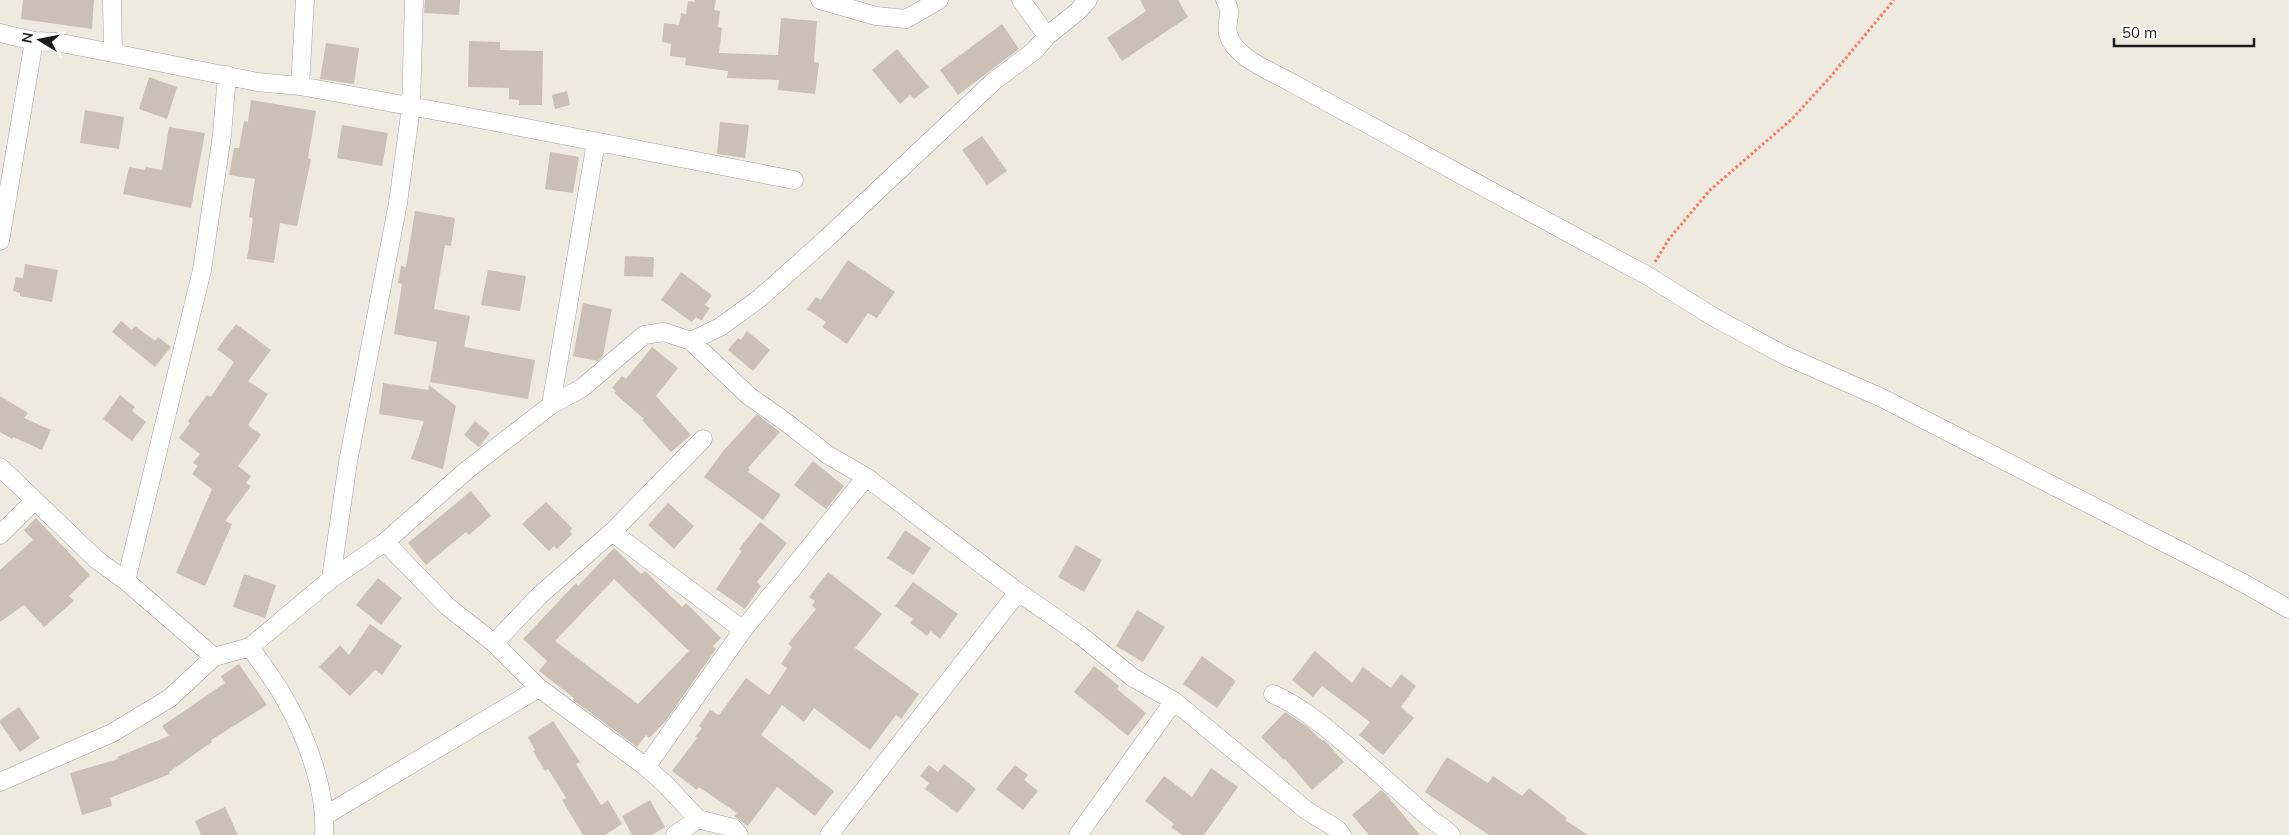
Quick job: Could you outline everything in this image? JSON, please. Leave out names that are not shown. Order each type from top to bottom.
[{"type":"street","points":[[112,0],[113,53]]},
{"type":"street","points":[[300,86],[305,0]]},
{"type":"street","points":[[331,579],[348,462],[398,203],[410,107],[414,0]]},
{"type":"street","points":[[820,0],[876,16],[906,18],[939,0]]},
{"type":"street","points":[[1021,0],[1047,36]]},
{"type":"street","points":[[691,341],[720,327],[760,298],[826,239],[994,81],[1034,51],[1047,36],[1078,11],[1088,0]]},
{"type":"street","points":[[1232,3],[1228,33],[1240,53],[1292,83],[1646,275],[1717,318],[1784,355],[1890,402],[2245,584],[2289,609]]},
{"type":"street","points":[[0,33],[34,41],[56,42],[257,82],[300,86],[794,180]]},
{"type":"street","points":[[1,232],[34,41]]},
{"type":"street","points":[[126,581],[202,270],[222,135],[227,75]]},
{"type":"street","points":[[551,405],[596,142]]},
{"type":"street","points":[[0,782],[112,733],[170,698],[214,657],[250,647],[331,579],[385,542],[467,470],[551,405],[582,388],[644,335],[664,332],[691,341],[749,396],[788,422],[828,455],[866,477],[1018,592],[1080,635],[1132,677],[1174,701],[1306,810],[1337,829],[1342,835]]},
{"type":"street","points":[[494,643],[540,595],[612,532],[703,440]]},
{"type":"street","points":[[0,467],[97,560],[126,581],[214,657]]},
{"type":"street","points":[[646,767],[744,630],[866,477]]},
{"type":"street","points":[[0,534],[34,501]]},
{"type":"street","points":[[612,532],[744,630]]},
{"type":"street","points":[[385,542],[448,607],[494,643],[539,688],[646,767],[698,819],[733,828],[738,835]]},
{"type":"street","points":[[829,835],[1018,592]]},
{"type":"street","points":[[250,647],[285,698],[297,720],[316,774],[326,815],[324,835]]},
{"type":"street","points":[[326,815],[539,688]]},
{"type":"street","points":[[1274,694],[1293,703],[1320,722],[1429,818],[1442,825],[1452,835]]},
{"type":"street","points":[[1078,835],[1174,701]]},
{"type":"street","points":[[675,835],[698,819]]},
{"type":"path","points":[[1646,275],[1669,239],[1710,190],[1792,119],[1831,76],[1894,0]]},
{"type":"building","points":[[23,0],[94,0],[92,29],[21,19]]},
{"type":"building","points":[[425,0],[460,0],[459,15],[424,13]]},
{"type":"building","points":[[695,0],[716,0],[714,10],[720,11],[718,27],[722,28],[719,53],[778,55],[781,18],[817,21],[814,62],[819,63],[815,94],[778,90],[779,80],[727,78],[728,71],[685,65],[686,58],[670,56],[671,44],[662,42],[664,23],[679,25],[681,13],[686,14],[688,1],[694,2]]},
{"type":"building","points":[[1140,0],[1178,0],[1188,17],[1122,61],[1107,38],[1146,11]]},
{"type":"building","points":[[1002,24],[1019,49],[958,95],[940,70]]},
{"type":"building","points":[[469,41],[500,42],[500,50],[543,51],[542,105],[519,105],[519,100],[509,99],[509,88],[468,87]]},
{"type":"building","points":[[326,43],[359,48],[354,84],[320,79]]},
{"type":"building","points":[[897,49],[929,87],[914,99],[910,95],[900,104],[872,70]]},
{"type":"building","points":[[149,77],[177,87],[167,119],[139,109]]},
{"type":"building","points":[[567,91],[570,105],[555,109],[552,95]]},
{"type":"building","points":[[251,100],[316,111],[308,158],[311,159],[297,226],[280,223],[274,263],[247,259],[253,218],[249,217],[255,179],[229,175],[234,148],[239,148],[244,121],[248,122]]},
{"type":"building","points":[[85,110],[124,117],[119,149],[80,143]]},
{"type":"building","points":[[720,122],[749,125],[745,158],[717,154]]},
{"type":"building","points":[[342,125],[388,133],[382,166],[337,158]]},
{"type":"building","points":[[169,127],[205,133],[191,208],[123,194],[129,167],[145,170],[146,167],[162,170]]},
{"type":"building","points":[[982,136],[1007,171],[987,185],[962,150]]},
{"type":"building","points":[[550,152],[579,157],[573,193],[545,189]]},
{"type":"building","points":[[415,211],[455,218],[451,246],[445,245],[434,309],[470,316],[464,347],[535,360],[528,399],[430,382],[437,342],[394,334],[402,284],[398,283],[401,266],[406,267]]},
{"type":"building","points":[[625,256],[654,257],[653,277],[624,276]]},
{"type":"building","points":[[848,260],[895,292],[877,318],[868,313],[847,344],[822,327],[826,322],[807,309],[816,297],[821,300]]},
{"type":"building","points":[[25,264],[58,270],[52,302],[20,296],[20,293],[13,291],[16,277],[23,278]]},
{"type":"building","points":[[488,270],[526,276],[520,311],[481,305]]},
{"type":"building","points":[[681,272],[712,295],[705,305],[710,308],[701,321],[696,317],[692,322],[661,300]]},
{"type":"building","points":[[583,303],[612,309],[603,356],[598,361],[573,356]]},
{"type":"building","points":[[121,321],[132,330],[135,326],[155,341],[158,337],[171,347],[155,367],[112,332]]},
{"type":"building","points":[[236,324],[271,350],[248,381],[268,394],[248,425],[261,435],[238,466],[251,476],[246,483],[251,486],[225,521],[232,524],[205,586],[176,573],[212,489],[192,474],[198,466],[193,463],[200,454],[179,438],[190,423],[188,421],[207,395],[211,397],[234,362],[217,349]]},
{"type":"building","points":[[747,331],[770,350],[753,371],[728,350],[738,338],[741,340]]},
{"type":"building","points":[[652,347],[678,368],[656,396],[691,435],[671,452],[642,420],[644,419],[614,393],[616,391],[612,388],[622,376],[626,379]]},
{"type":"building","points":[[383,383],[428,390],[429,385],[456,406],[443,469],[411,459],[424,421],[379,414]]},
{"type":"building","points":[[120,395],[135,407],[132,411],[146,422],[132,441],[103,419]]},
{"type":"building","points":[[0,396],[28,413],[24,418],[51,430],[42,450],[13,437],[12,439],[0,432]]},
{"type":"building","points":[[757,414],[780,432],[748,468],[750,469],[748,472],[781,495],[763,520],[704,477],[724,450]]},
{"type":"building","points":[[475,421],[490,433],[479,447],[464,435]]},
{"type":"building","points":[[813,461],[844,486],[826,509],[794,485]]},
{"type":"building","points":[[471,491],[491,516],[469,535],[466,532],[426,565],[408,543]]},
{"type":"building","points":[[546,502],[572,528],[570,531],[572,534],[557,549],[554,546],[549,551],[522,524]]},
{"type":"building","points":[[668,503],[694,526],[674,549],[648,525]]},
{"type":"building","points":[[36,518],[90,575],[69,596],[74,601],[44,627],[24,605],[0,622],[0,570],[33,540],[24,530]]},
{"type":"building","points":[[760,522],[787,543],[757,582],[761,586],[745,609],[716,589],[742,551],[739,549]]},
{"type":"building","points":[[905,530],[931,548],[913,575],[887,558]]},
{"type":"building","points":[[1076,545],[1102,560],[1084,592],[1058,577]]},
{"type":"building","points":[[614,548],[641,574],[645,571],[682,607],[686,603],[721,638],[713,646],[716,649],[665,722],[649,738],[646,735],[637,747],[573,700],[574,698],[539,671],[547,661],[523,639],[576,583],[578,586]],"holes":[[[614,579],[689,651],[638,704],[555,641]]]},
{"type":"building","points":[[828,572],[882,614],[855,648],[919,694],[901,719],[896,715],[870,750],[814,708],[804,722],[782,705],[761,735],[834,791],[815,816],[777,787],[748,826],[734,816],[737,813],[699,787],[697,790],[672,771],[697,738],[695,737],[702,728],[699,726],[710,710],[719,715],[746,678],[769,695],[787,668],[781,664],[792,647],[788,644],[816,609],[812,605],[815,601],[809,597]]},
{"type":"building","points":[[244,574],[276,585],[265,618],[233,607]]},
{"type":"building","points":[[378,578],[402,598],[381,625],[356,605]]},
{"type":"building","points":[[913,582],[958,614],[940,639],[931,631],[927,636],[910,623],[913,619],[895,606]]},
{"type":"building","points":[[1137,610],[1165,627],[1143,662],[1116,646]]},
{"type":"building","points":[[370,624],[402,646],[382,675],[375,670],[350,696],[319,667],[340,645],[349,655]]},
{"type":"building","points":[[1315,651],[1352,683],[1363,667],[1391,688],[1401,674],[1416,686],[1401,707],[1414,718],[1383,755],[1359,735],[1370,722],[1322,686],[1313,697],[1292,680]]},
{"type":"building","points":[[1202,656],[1236,681],[1217,708],[1183,684]]},
{"type":"building","points":[[239,664],[267,705],[211,740],[212,742],[169,772],[170,774],[110,798],[112,806],[82,815],[70,773],[118,759],[117,757],[169,736],[162,726],[225,683],[221,676]]},
{"type":"building","points":[[1094,666],[1119,686],[1117,689],[1146,713],[1128,736],[1074,692]]},
{"type":"building","points":[[19,707],[40,738],[20,752],[0,723],[0,720]]},
{"type":"building","points":[[1285,712],[1308,727],[1322,741],[1323,739],[1344,762],[1312,790],[1285,759],[1261,737]]},
{"type":"building","points":[[553,721],[580,762],[576,764],[601,805],[608,800],[622,824],[605,835],[583,835],[562,800],[566,798],[548,769],[545,771],[533,751],[535,750],[528,737]]},
{"type":"building","points":[[1447,757],[1488,783],[1493,776],[1522,796],[1529,788],[1567,818],[1565,820],[1588,835],[1489,835],[1425,792]]},
{"type":"building","points":[[944,764],[976,789],[957,813],[925,789],[929,783],[920,776],[929,765],[938,772]]},
{"type":"building","points":[[1015,765],[1028,775],[1024,780],[1038,791],[1023,810],[996,789]]},
{"type":"building","points":[[1211,768],[1238,787],[1204,835],[1182,835],[1171,827],[1174,824],[1145,801],[1164,776],[1192,797]]},
{"type":"building","points":[[1381,790],[1420,835],[1369,835],[1352,815]]},
{"type":"building","points":[[650,800],[665,827],[652,835],[632,835],[622,816]]},
{"type":"building","points":[[225,807],[238,835],[201,835],[195,821]]}]
